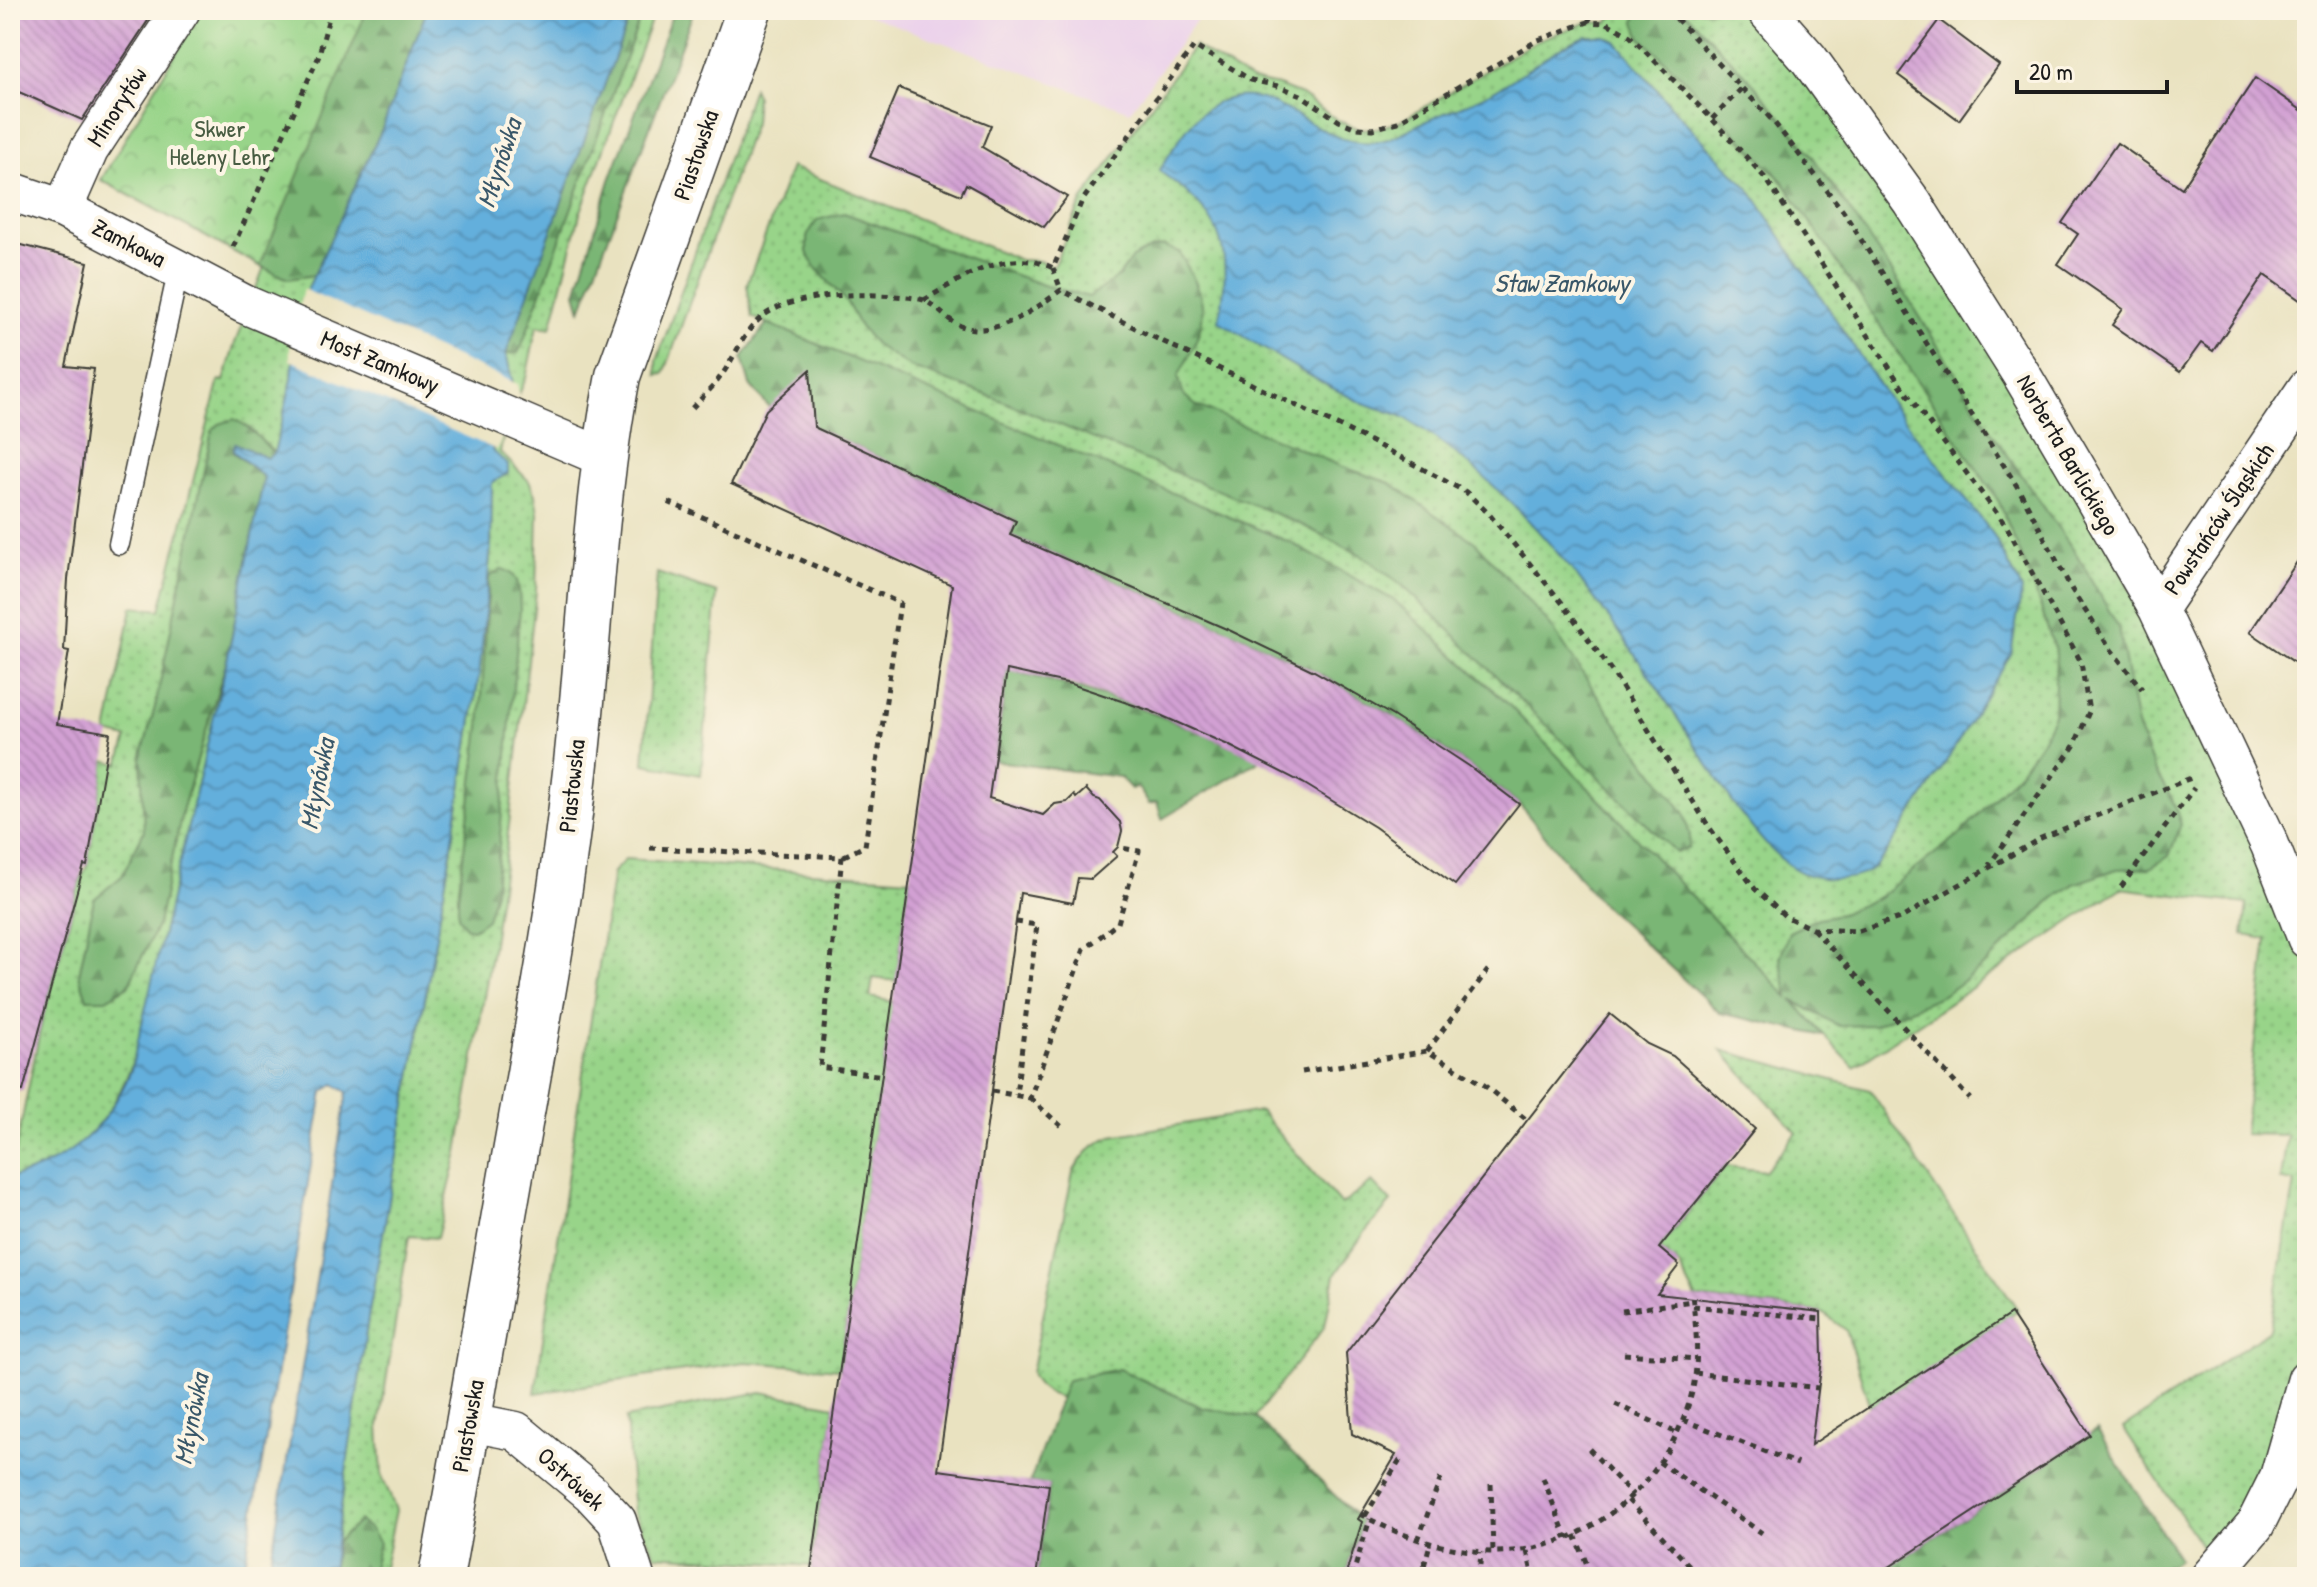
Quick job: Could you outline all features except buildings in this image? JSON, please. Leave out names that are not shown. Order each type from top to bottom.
[{"type":"street","name":"Minorytów","points":[[63,209],[89,150],[114,107],[181,10]]},
{"type":"street","name":"Piastowska","points":[[441,1577],[561,880],[574,787],[597,517],[618,376],[749,10]]},
{"type":"street","name":"Norberta Barlickiego","points":[[1766,10],[1809,59],[1912,202],[2021,374],[2158,609],[2270,845],[2307,939]]},
{"type":"street","name":"Zamkowa","points":[[13,204],[63,209],[244,304]]},
{"type":"street","name":"Most Zamkowy","points":[[244,304],[605,458]]},
{"type":"street","name":"Powstańców Śląskich","points":[[2158,609],[2307,388]]},
{"type":"street","points":[[2210,1577],[2255,1525],[2279,1477],[2307,1379]]},
{"type":"street","name":"Ostrówek","points":[[470,1422],[516,1431],[591,1493],[617,1521],[635,1577]]},
{"type":"lane","points":[[119,544],[179,268]]},
{"type":"path","points":[[228,258],[318,58],[331,10]]},
{"type":"path","points":[[1588,22],[1594,10]]},
{"type":"path","points":[[1668,10],[1773,121],[1843,211],[2020,491],[2072,590],[2109,647],[2146,693]]},
{"type":"path","points":[[1970,1099],[1812,929],[1785,916],[1755,889],[1709,827],[1588,638],[1509,537],[1466,492],[1368,440],[1061,290],[1053,268],[1082,201],[1194,46],[1251,80],[1301,95],[1339,121],[1357,128],[1373,129],[1398,122],[1538,40],[1588,22],[1607,23],[1630,36],[1712,119],[1767,180],[1902,387],[2007,527],[2081,662],[2089,712],[2074,746],[1986,869]]},
{"type":"path","points":[[1712,119],[1742,88]]},
{"type":"path","points":[[692,408],[722,376],[740,340],[764,315],[789,304],[829,297],[868,295],[924,300],[993,264],[1039,261],[1053,268]]},
{"type":"path","points":[[924,300],[942,316],[960,326],[979,329],[1018,318],[1061,290]]},
{"type":"path","points":[[650,848],[842,857],[865,846],[900,603],[668,502]]},
{"type":"path","points":[[1812,929],[1859,931],[1903,917],[2041,838],[2205,773]]},
{"type":"path","points":[[2121,887],[2196,785]]},
{"type":"path","points":[[1030,1098],[1084,949],[1118,923],[1139,851],[1122,848]]},
{"type":"path","points":[[842,857],[820,1067],[883,1076]]},
{"type":"path","points":[[1016,922],[1037,925],[1016,1095]]},
{"type":"path","points":[[1427,1051],[1488,970]]},
{"type":"path","points":[[1302,1072],[1427,1051],[1484,1085],[1527,1120]]},
{"type":"path","points":[[992,1091],[1030,1098],[1062,1127]]},
{"type":"path","points":[[1365,1516],[1430,1544],[1493,1553],[1527,1551],[1567,1539],[1601,1520],[1630,1498],[1659,1462],[1683,1420],[1693,1392],[1697,1359],[1692,1301]]},
{"type":"path","points":[[1622,1311],[1692,1301],[1821,1319]]},
{"type":"path","points":[[1624,1354],[1697,1359]]},
{"type":"path","points":[[1695,1373],[1818,1388]]},
{"type":"path","points":[[1615,1404],[1677,1433]]},
{"type":"path","points":[[1683,1420],[1798,1464]]},
{"type":"path","points":[[1589,1449],[1700,1577]]},
{"type":"path","points":[[1352,1577],[1365,1516],[1401,1458]]},
{"type":"path","points":[[1659,1462],[1762,1533]]},
{"type":"path","points":[[1418,1540],[1442,1475]]},
{"type":"path","points":[[1543,1478],[1567,1539]]},
{"type":"path","points":[[1491,1484],[1493,1553]]},
{"type":"path","points":[[1601,1520],[1606,1528]]},
{"type":"path","points":[[1575,1535],[1592,1577]]},
{"type":"path","points":[[1421,1577],[1430,1544]]},
{"type":"path","points":[[1527,1551],[1533,1577]]},
{"type":"path","points":[[1479,1577],[1481,1552]]},
{"type":"shaded area","points":[[854,10],[1204,10],[1130,111]]},
{"type":"green space","name":"Skwer Heleny Lehr","points":[[201,10],[367,10],[260,266],[101,180]]},
{"type":"green space","points":[[235,10],[426,12],[382,129],[314,275],[288,279],[260,266]]},
{"type":"green space","points":[[632,10],[655,10],[580,214],[551,328],[537,326],[526,378],[506,425],[500,452],[529,481],[535,495],[538,513],[536,592],[505,859],[458,1152],[437,1238],[409,1236],[379,1426],[382,1476],[396,1510],[382,1577],[331,1577],[368,1318],[451,852],[480,669],[491,545],[492,483],[508,472],[508,465],[492,451],[516,396],[506,354]]},
{"type":"green space","points":[[632,10],[643,10],[522,345],[518,353],[506,354]]},
{"type":"green space","points":[[674,10],[694,10],[581,310],[576,293],[610,180]]},
{"type":"green space","points":[[1618,10],[1766,10],[2021,374],[2307,939],[2307,1379],[2217,1570],[2123,1428],[2270,1330],[2295,1182],[2281,1180],[2287,1135],[2244,1134],[2267,939],[2243,935],[2247,904],[2121,888],[1854,1067],[1507,703],[1395,601],[1289,542],[752,317],[747,284],[791,167],[1020,260],[1039,261],[1053,267],[1082,201],[1194,46],[1251,80],[1301,95],[1339,121],[1357,128],[1373,129],[1399,122],[1538,40],[1588,22],[1607,23]]},
{"type":"green space","points":[[1638,10],[1683,10],[1750,80],[1811,154],[1894,275],[1989,428],[2077,555],[2119,628],[2137,726],[2181,824],[2169,856],[2150,868],[2117,869],[2074,884],[2049,902],[1985,965],[1945,994],[1874,1025],[1839,1026],[1792,1000],[1825,1036],[1720,1013],[1597,899],[1519,804],[1469,766],[1393,716],[1314,671],[1231,631],[1010,535],[1016,521],[768,406],[750,385],[742,358],[767,323],[1289,542],[1395,601],[1507,703],[1788,997],[1780,958],[1789,932],[1818,918],[1841,914],[1879,897],[1960,834],[2020,771],[2042,740],[2054,715],[2056,654],[2034,587],[1999,502],[1783,182],[1641,38],[1635,22]]},
{"type":"green space","points":[[753,88],[756,95],[754,123],[664,374],[657,375],[657,360]]},
{"type":"green space","points":[[844,213],[1046,286],[1089,297],[1119,276],[1132,258],[1152,248],[1164,246],[1179,252],[1202,301],[1196,342],[1178,377],[1184,395],[1195,405],[1343,467],[1390,483],[1476,543],[1551,626],[1614,720],[1684,812],[1690,836],[1689,847],[1676,853],[1434,615],[1402,585],[1361,555],[1300,524],[995,398],[910,367],[877,346],[860,327],[846,301],[814,266],[807,252],[807,236],[817,220]]},
{"type":"green space","points":[[264,267],[288,278],[314,275],[307,290],[294,345],[292,379],[274,453],[264,477],[227,660],[139,1044],[120,1092],[94,1130],[59,1159],[10,1178],[42,1021],[80,881],[87,866],[105,760],[119,764],[127,738],[107,733],[132,607],[160,610],[219,380],[224,381]]},
{"type":"green space","points":[[234,419],[248,427],[274,453],[267,459],[235,444],[233,452],[264,477],[227,660],[183,808],[158,924],[128,986],[106,999],[87,999],[79,975],[94,899],[122,876],[144,831],[141,758],[155,707],[212,431],[219,424]]},
{"type":"green space","points":[[502,569],[516,579],[520,609],[495,891],[487,919],[473,929],[466,928],[458,916],[458,896],[480,727],[489,577]]},
{"type":"green space","points":[[657,573],[717,593],[701,775],[644,764]]},
{"type":"green space","points":[[1007,670],[1136,707],[1199,731],[1260,760],[1162,819],[1157,802],[1149,804],[1137,786],[1131,789],[1120,777],[995,761]]},
{"type":"green space","points":[[626,859],[910,879],[896,981],[873,978],[870,997],[893,1002],[840,1369],[745,1362],[535,1393],[613,872]]},
{"type":"green space","points":[[1721,1050],[1870,1090],[2018,1310],[1870,1407],[1846,1330],[1821,1312],[1696,1298],[1679,1265],[1659,1248],[1726,1166],[1765,1171],[1797,1133]]},
{"type":"green space","points":[[1260,1111],[1341,1205],[1372,1182],[1391,1202],[1335,1275],[1325,1326],[1255,1417],[1203,1408],[1119,1369],[1068,1380],[1061,1398],[1043,1389],[1031,1373],[1073,1172],[1081,1160],[1094,1146],[1112,1136]]},
{"type":"green space","points":[[1119,1369],[1203,1408],[1255,1417],[1362,1522],[1345,1577],[1036,1577],[1049,1486],[1030,1482],[1067,1380]]},
{"type":"green space","points":[[761,1392],[835,1406],[811,1566],[655,1555],[634,1513],[626,1418]]},
{"type":"green space","points":[[2097,1430],[2179,1559],[2153,1577],[1874,1577]]},
{"type":"green space","points":[[359,1521],[369,1528],[379,1543],[371,1577],[331,1577],[337,1542]]},
{"type":"water","name":"Młynówka","points":[[427,10],[632,10],[506,354],[516,396],[492,450],[508,465],[508,473],[492,483],[491,545],[480,669],[451,852],[368,1318],[331,1577],[268,1577],[347,1092],[334,1084],[323,1092],[243,1577],[10,1577],[10,1178],[51,1162],[85,1139],[111,1108],[131,1070],[227,660],[264,477],[233,451],[235,443],[267,458],[274,453],[292,379],[294,345],[307,290],[382,129]]},
{"type":"water","name":"Staw Zamkowy","points":[[1586,36],[1605,36],[1616,41],[1677,113],[1751,191],[1893,406],[1993,534],[2022,589],[2011,654],[1885,855],[1872,869],[1850,878],[1831,879],[1802,873],[1786,863],[1755,832],[1591,594],[1551,545],[1507,499],[1459,456],[1407,419],[1338,391],[1219,321],[1225,272],[1218,234],[1197,202],[1159,171],[1196,118],[1227,99],[1250,97],[1272,103],[1338,137],[1361,142],[1385,140],[1488,94],[1562,47]]},
{"type":"pier","points":[[303,289],[517,384],[520,397],[497,450],[290,360],[290,345]]}]
